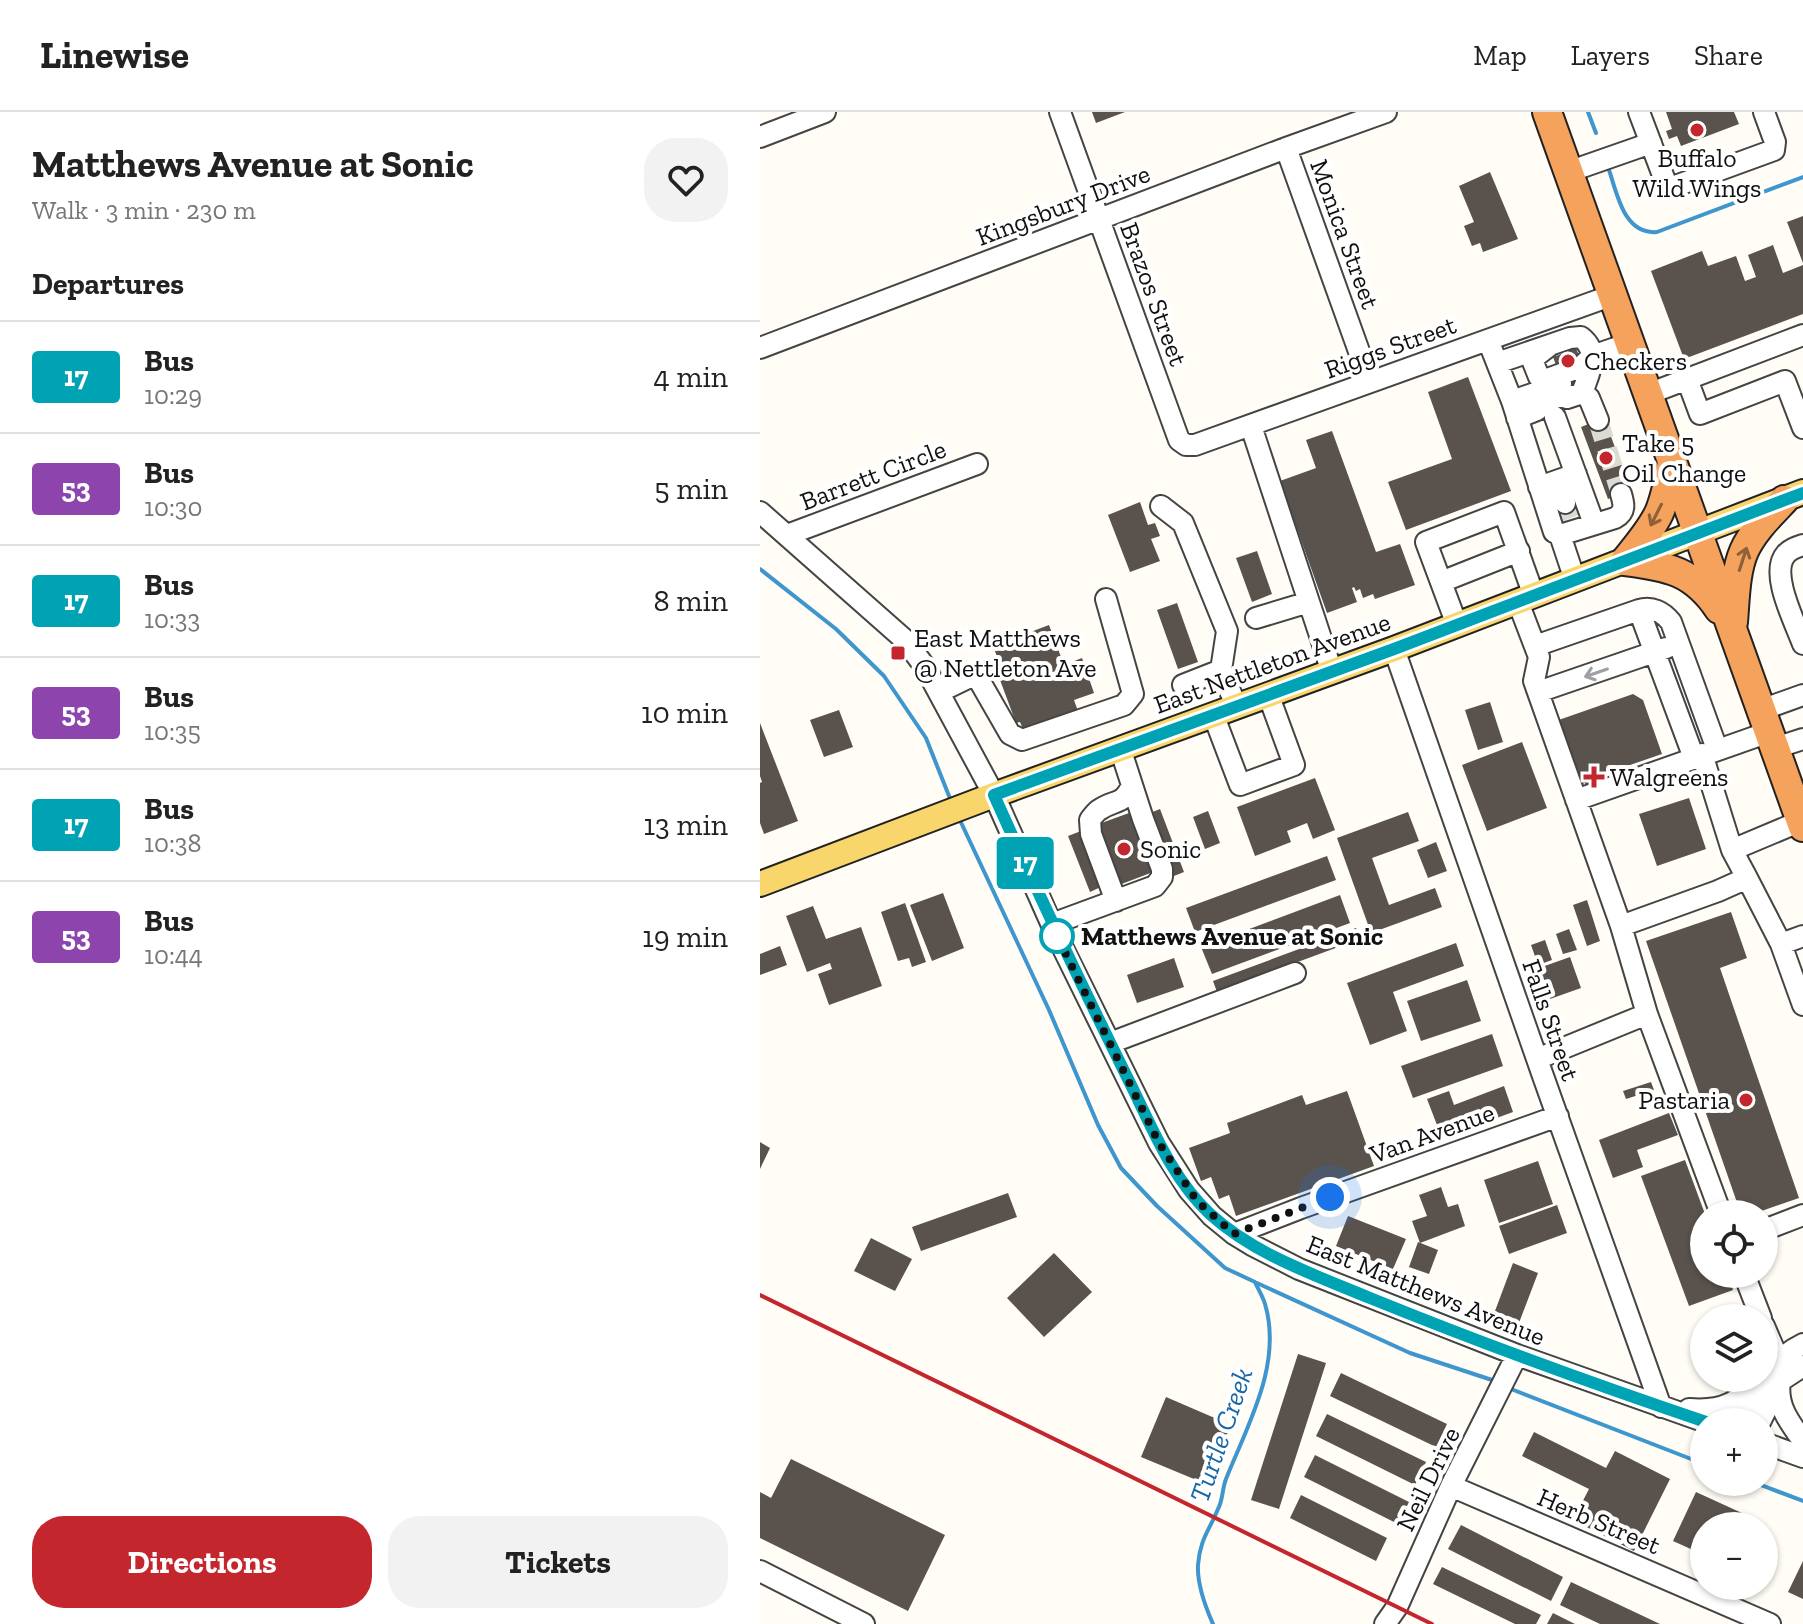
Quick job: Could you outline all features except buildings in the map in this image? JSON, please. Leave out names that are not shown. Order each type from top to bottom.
[{"type":"highway","points":[[1547,112],[1768,730],[1800,810]]},
{"type":"highway","points":[[1625,561],[1659,513],[1672,461]]},
{"type":"highway","points":[[1733,630],[1737,579],[1743,552],[1758,528],[1794,496]]},
{"type":"highway","points":[[1625,561],[1658,565],[1680,572],[1713,600],[1733,630]]},
{"type":"main road","name":"East Nettleton Avenue","points":[[760,884],[1236,705],[1394,649],[1794,496]]},
{"type":"street","points":[[760,137],[825,112]]},
{"type":"street","name":"Brazos Street","points":[[1060,112],[1179,440],[1186,445]]},
{"type":"street","name":"Kingsbury Drive","points":[[760,348],[1386,112]]},
{"type":"street","points":[[1639,112],[1667,186],[1673,188],[1774,150],[1775,142],[1764,112]]},
{"type":"street","points":[[1568,172],[1651,143]]},
{"type":"street","name":"Monica Street","points":[[1286,148],[1370,382]]},
{"type":"street","name":"Riggs Street","points":[[1186,445],[1195,445],[1251,426],[1613,295]]},
{"type":"street","points":[[1648,394],[1803,335]]},
{"type":"street","points":[[1497,363],[1581,337],[1587,342],[1581,376],[1598,420]]},
{"type":"street","points":[[1488,340],[1514,409],[1558,480],[1573,522]]},
{"type":"street","points":[[1514,409],[1581,376],[1630,343]]},
{"type":"street","points":[[1772,348],[1803,428]]},
{"type":"street","points":[[1544,350],[1533,362],[1539,377],[1545,380],[1581,376]]},
{"type":"street","points":[[1575,580],[1573,522],[1558,480],[1546,414],[1540,403],[1561,396],[1581,376]]},
{"type":"street","points":[[1687,379],[1700,414],[1785,381]]},
{"type":"street","points":[[1514,409],[1546,414]]},
{"type":"street","points":[[1251,426],[1332,672]]},
{"type":"street","name":"Barrett Circle","points":[[787,535],[977,464]]},
{"type":"street","points":[[1558,480],[1554,532],[1573,522],[1621,515],[1624,506],[1621,494]]},
{"type":"street","points":[[1161,506],[1183,523],[1227,631],[1221,670],[1236,705]]},
{"type":"street","name":"East Matthews Avenue","points":[[760,512],[905,640],[925,667],[994,795],[1052,924],[1153,1133],[1197,1201],[1234,1234],[1299,1269],[1517,1355],[1690,1417]]},
{"type":"street","points":[[1457,625],[1426,542],[1504,512],[1519,551],[1539,657],[1534,681],[1621,926],[1647,1014],[1716,1200]]},
{"type":"street","points":[[1803,545],[1784,557],[1780,579],[1794,592],[1803,644]]},
{"type":"street","points":[[1441,582],[1519,551]]},
{"type":"street","points":[[939,692],[972,676],[979,680],[1010,734],[1022,740],[1124,705],[1133,694],[1106,599]]},
{"type":"street","points":[[1256,618],[1309,602]]},
{"type":"street","points":[[1535,646],[1648,608],[1665,615],[1671,622],[1732,850],[1781,944],[1803,1005]]},
{"type":"street","points":[[1639,610],[1655,653],[1705,754]]},
{"type":"street","points":[[1538,692],[1679,644]]},
{"type":"street","name":"Falls Street","points":[[1394,649],[1661,1407]]},
{"type":"street","points":[[1183,685],[1221,670]]},
{"type":"street","points":[[1213,714],[1240,785],[1294,765],[1268,694]]},
{"type":"street","points":[[1576,800],[1768,730],[1803,695]]},
{"type":"street","points":[[1768,730],[1803,739]]},
{"type":"street","points":[[1052,924],[1155,886],[1162,877],[1162,869],[1120,748]]},
{"type":"street","points":[[1116,901],[1091,834],[1090,820],[1098,810],[1127,796],[1132,785]]},
{"type":"street","points":[[1732,850],[1800,810]]},
{"type":"street","points":[[1621,926],[1747,878]]},
{"type":"street","points":[[1781,944],[1803,936]]},
{"type":"street","points":[[1110,1043],[1295,973]]},
{"type":"street","points":[[1537,1059],[1647,1014]]},
{"type":"street","name":"Van Avenue","points":[[1234,1234],[1558,1116]]},
{"type":"street","points":[[1778,1225],[1803,1215]]},
{"type":"street","points":[[1778,1366],[1803,1344]]},
{"type":"street","name":"Neil Drive","points":[[1385,1624],[1397,1607],[1451,1486],[1517,1355]]},
{"type":"street","points":[[1778,1372],[1803,1366]]},
{"type":"street","points":[[1661,1407],[1708,1411],[1718,1409],[1748,1392]]},
{"type":"street","points":[[1778,1392],[1781,1407],[1803,1441]]},
{"type":"street","points":[[1778,1448],[1803,1457]]},
{"type":"street","name":"Herb Street","points":[[1451,1486],[1770,1624]]},
{"type":"street","points":[[760,1571],[864,1624]]},
{"type":"waterway","points":[[1588,112],[1596,133]]},
{"type":"waterway","points":[[1608,167],[1618,199],[1629,219],[1636,227],[1657,232],[1803,177]]},
{"type":"waterway","name":"Turtle Creek","points":[[760,569],[836,629],[884,676],[926,738],[951,801]]},
{"type":"waterway","name":"Turtle Creek","points":[[958,816],[1049,1010],[1098,1125],[1121,1168],[1157,1206],[1225,1268],[1255,1282],[1265,1304],[1269,1327],[1266,1372],[1226,1479],[1220,1506],[1199,1556],[1200,1588],[1213,1624]]},
{"type":"waterway","points":[[1257,1283],[1410,1353],[1495,1381]]},
{"type":"waterway","points":[[1511,1389],[1690,1459]]},
{"type":"waterway","points":[[1778,1492],[1803,1501]]},
{"type":"tunnel","points":[[1598,420],[1621,494]]},
{"type":"tunnel","points":[[1565,503],[1571,518]]},
{"type":"railway","points":[[760,1295],[1432,1624]]},
{"type":"bus line","name":"17","points":[[1690,1417],[1517,1355],[1299,1269],[1252,1245],[1212,1216],[1189,1190],[1153,1133],[1055,932],[994,795],[1394,649],[1803,493]]},
{"type":"place","name":"Buffalo Wild Wings","points":[[1697,130]]},
{"type":"place","name":"Checkers","points":[[1568,361]]},
{"type":"place","name":"Take 5 Oil Change","points":[[1606,458]]},
{"type":"place","name":"East Matthews @ Nettleton Ave","points":[[898,653]]},
{"type":"place","name":"Walgreens","points":[[1594,777]]},
{"type":"place","name":"Sonic","points":[[1124,849]]},
{"type":"place","name":"Matthews Avenue at Sonic","points":[[1057,936]]},
{"type":"place","name":"Pastaria","points":[[1746,1100]]},
{"type":"route","points":[[1057,936],[1055,932],[1153,1133],[1189,1190],[1212,1216],[1234,1234],[1330,1197]]}]
